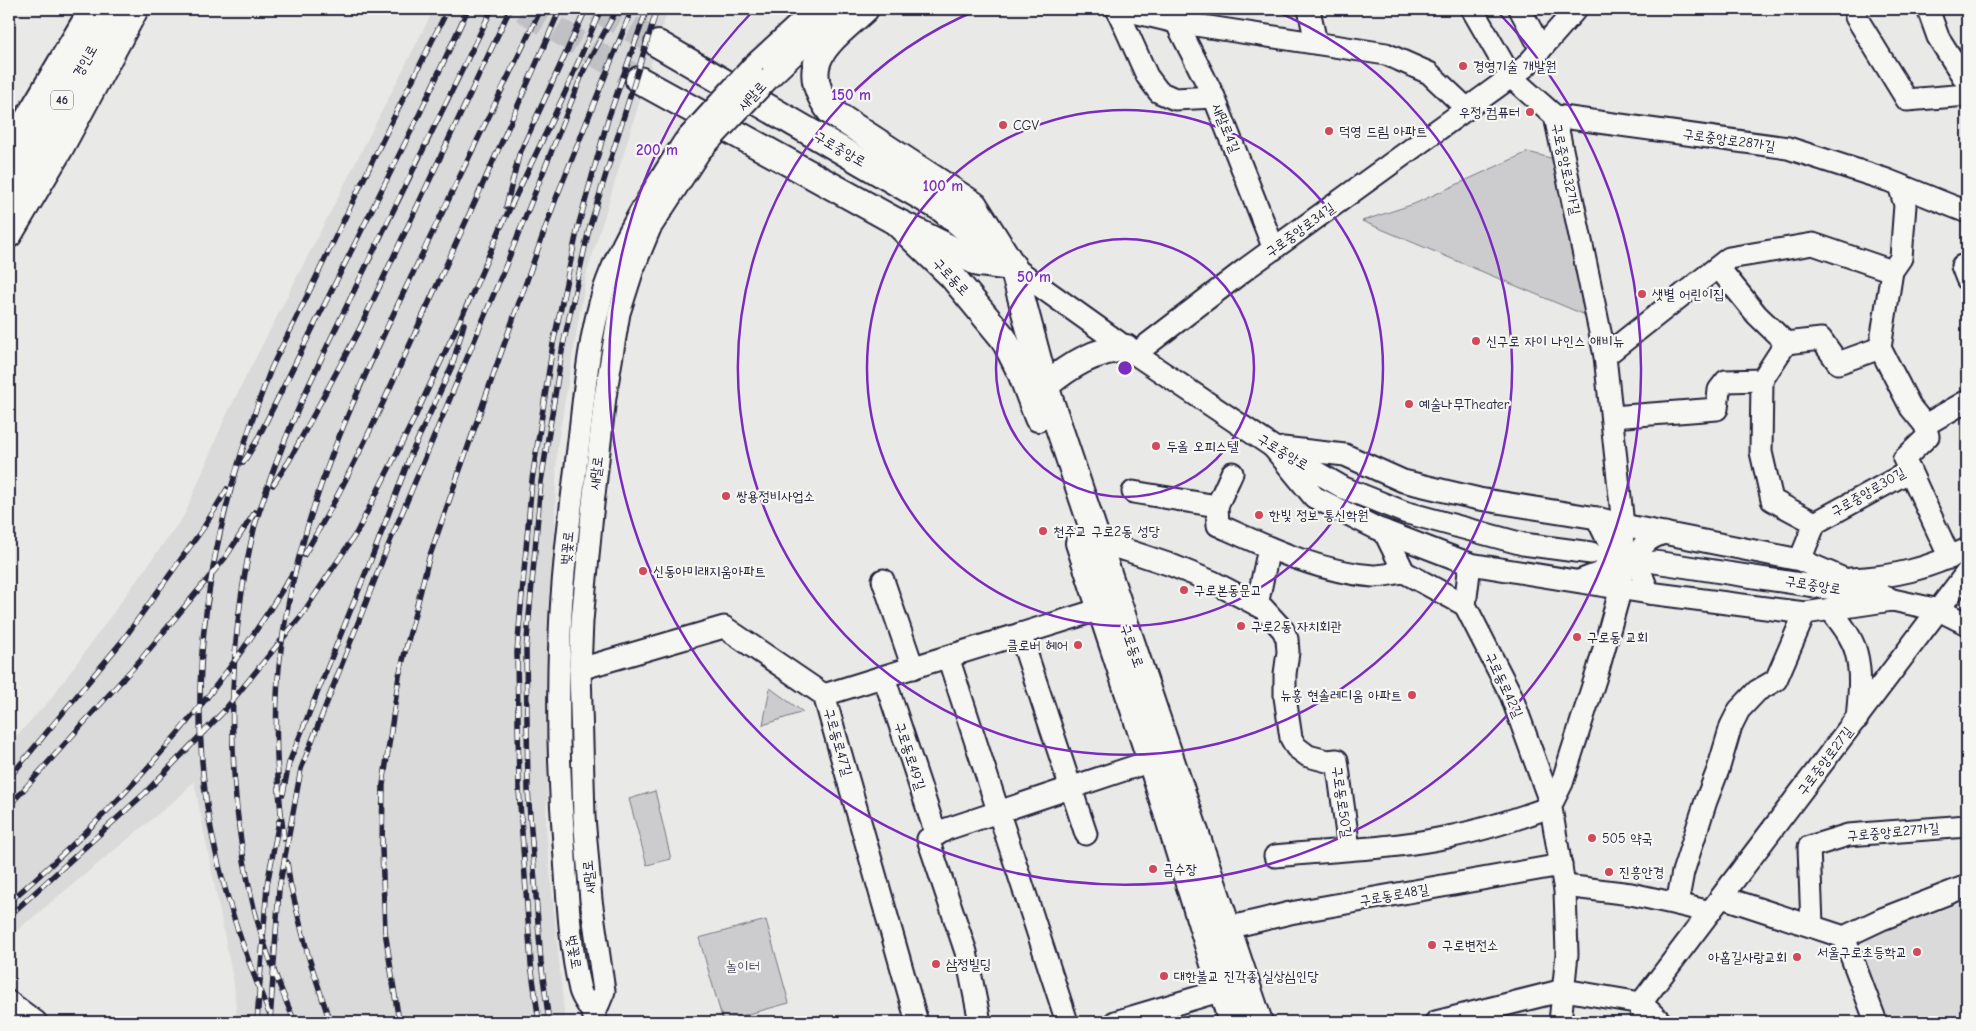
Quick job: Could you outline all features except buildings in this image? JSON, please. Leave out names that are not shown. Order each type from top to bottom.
[{"type":"main road","points":[[9,118],[73,9]]},
{"type":"main road","name":"경인로","points":[[9,152],[94,9]]},
{"type":"main road","name":"경인로","points":[[9,190],[115,9]]},
{"type":"main road","points":[[9,234],[60,148],[135,9]]},
{"type":"main road","name":"구로동로","points":[[865,9],[822,49],[816,65],[816,81],[830,111],[974,205],[1013,267],[1035,375],[1098,544],[1227,928],[1234,987],[1232,1022]]},
{"type":"main road","name":"구로중앙로","points":[[658,44],[941,208],[1013,267]]},
{"type":"main road","name":"구로중앙로","points":[[639,80],[895,221],[979,263],[1013,267]]},
{"type":"main road","name":"구로동로","points":[[895,221],[952,276],[1035,375]]},
{"type":"main road","points":[[1035,375],[1068,368],[1097,354],[1130,351]]},
{"type":"main road","name":"구로동로","points":[[1035,375],[1030,394],[1151,761],[1234,987],[1259,1022]]},
{"type":"street","name":"새말로","points":[[595,1018],[604,991],[591,900],[584,817],[580,669],[582,621],[592,513],[605,397],[619,313],[633,270],[650,228],[692,146],[815,9]]},
{"type":"street","name":"새말로","points":[[717,104],[842,9]]},
{"type":"street","points":[[1117,9],[1147,76],[1159,92],[1175,99],[1214,97]]},
{"type":"street","points":[[1121,9],[1201,17],[1316,43],[1386,54],[1429,72],[1467,109]]},
{"type":"street","points":[[1309,9],[1316,43]]},
{"type":"street","name":"구로중앙로32가길","points":[[1472,9],[1511,77],[1555,116],[1605,356],[1623,525],[1621,588]]},
{"type":"street","points":[[1520,9],[1541,49]]},
{"type":"street","name":"구로중앙로34길","points":[[1130,351],[1526,66],[1576,9]]},
{"type":"street","points":[[1856,9],[1856,17],[1907,100],[1967,95]]},
{"type":"street","points":[[1928,9],[1938,37],[1967,83]]},
{"type":"street","name":"새말로4길","points":[[1175,15],[1214,97],[1274,249]]},
{"type":"street","name":"벚꽃로","points":[[595,1018],[581,993],[569,920],[563,833],[559,674],[562,595],[588,368],[595,326],[603,293],[612,268],[644,204],[692,146],[717,104]]},
{"type":"street","name":"구로중앙로28가길","points":[[1555,116],[1788,148],[1899,185],[1967,212]]},
{"type":"street","points":[[1899,185],[1905,205],[1901,258],[1892,271],[1880,348],[1911,408],[1925,425],[1967,402]]},
{"type":"street","points":[[1605,356],[1729,258],[1813,244],[1892,271]]},
{"type":"street","name":"구로중앙로","points":[[1013,267],[1130,351],[1273,447],[1344,488],[1404,512],[1523,544],[1591,553]]},
{"type":"street","points":[[1718,267],[1757,315],[1786,343]]},
{"type":"street","points":[[1786,343],[1821,339],[1838,363],[1880,348]]},
{"type":"street","points":[[1612,417],[1717,409],[1719,390],[1726,381],[1762,380],[1786,343]]},
{"type":"street","name":"구로중앙로30길","points":[[1762,380],[1761,452],[1772,500],[1815,523]]},
{"type":"street","name":"구로중앙로30길","points":[[1800,560],[1815,523],[1910,471],[1904,459],[1928,436],[1925,425]]},
{"type":"street","points":[[1273,447],[1345,455],[1403,481],[1479,499],[1597,518],[1623,525],[1800,560],[1892,600]]},
{"type":"street","points":[[1273,447],[1314,497],[1384,531],[1470,564],[1649,593],[1805,613],[1892,600]]},
{"type":"street","points":[[1847,579],[1880,578],[1912,572],[1958,554],[1910,471]]},
{"type":"street","points":[[1232,474],[1217,506],[1218,525],[1269,548],[1340,572],[1375,576],[1404,572],[1465,604],[1470,564]]},
{"type":"street","points":[[1133,492],[1217,506]]},
{"type":"street","points":[[1579,581],[1605,571],[1610,545],[1597,518]]},
{"type":"street","points":[[1384,531],[1404,572]]},
{"type":"street","points":[[1649,593],[1638,569],[1640,549],[1652,537],[1665,533]]},
{"type":"street","name":"구로동로50길","points":[[1098,544],[1126,550],[1214,582],[1263,608],[1283,630],[1287,639],[1288,652],[1285,674],[1285,697],[1291,738],[1296,747],[1308,756],[1337,760],[1349,849],[1274,856]]},
{"type":"street","points":[[1257,605],[1269,548]]},
{"type":"street","name":"구로중앙로","points":[[1655,562],[1792,581],[1892,600],[1939,610],[1967,624]]},
{"type":"street","name":"구로중앙로27길","points":[[1642,1012],[1716,904],[1967,572]]},
{"type":"street","points":[[883,580],[913,668]]},
{"type":"street","points":[[1349,849],[1447,838],[1497,826],[1550,807],[1562,783],[1598,670],[1621,588]]},
{"type":"street","name":"구로동로42길","points":[[1465,604],[1511,695],[1550,807],[1563,876],[1568,954],[1560,1022]]},
{"type":"street","points":[[824,695],[1101,609]]},
{"type":"street","points":[[1830,609],[1843,627],[1856,651],[1859,688],[1857,719]]},
{"type":"street","points":[[1677,904],[1683,872],[1731,726],[1739,710],[1757,691],[1776,680],[1805,613]]},
{"type":"street","name":"구로동로47길","points":[[580,669],[724,626],[824,695],[917,1022]]},
{"type":"street","points":[[1020,634],[1086,834]]},
{"type":"street","points":[[948,657],[1067,1022]]},
{"type":"street","name":"구로동로49길","points":[[884,677],[932,822],[938,834]]},
{"type":"street","points":[[980,1022],[966,952],[928,839],[947,828],[1151,761]]},
{"type":"street","name":"구로중앙로27가길","points":[[1812,925],[1809,847],[1848,835],[1967,826]]},
{"type":"street","points":[[1563,876],[1677,904],[1716,904],[1812,925],[1844,937],[1882,919],[1967,886]]},
{"type":"street","name":"구로동로48길","points":[[1227,928],[1290,914],[1563,876]]},
{"type":"street","points":[[1844,937],[1876,1022]]},
{"type":"street","points":[[1115,1022],[1234,987]]},
{"type":"street","points":[[1436,1022],[1564,990],[1642,1012],[1661,1022]]},
{"type":"street","points":[[9,1002],[36,1022]]},
{"type":"shaded area","points":[[434,9],[668,9],[586,276],[557,448],[546,829],[565,1022],[237,1022],[234,984],[194,781],[179,797],[9,937],[9,744],[49,701],[185,514],[225,418]]},
{"type":"shaded area","name":"서울구로초등학교","points":[[1967,901],[1967,1022],[1889,1022],[1866,963],[1866,942],[1871,936]]},
{"type":"green space","points":[[1528,152],[1558,160],[1590,317],[1362,221],[1414,204]]},
{"type":"green space","points":[[770,688],[803,712],[763,725]]},
{"type":"green space","points":[[655,791],[671,859],[647,865],[629,799]]},
{"type":"green space","name":"놀이터","points":[[766,920],[789,1003],[723,1021],[699,938]]},
{"type":"tunnel","points":[[523,9],[639,80]]},
{"type":"tunnel","points":[[597,9],[658,44]]},
{"type":"railway","points":[[269,1013],[245,952],[225,890],[210,826],[205,794],[200,711],[201,660],[214,561],[238,464],[271,369],[448,9]]},
{"type":"railway","points":[[243,463],[256,442],[420,113],[468,9]]},
{"type":"railway","points":[[295,1022],[259,927],[251,895],[237,806],[233,759],[234,665],[238,618],[245,573],[257,519],[276,463],[296,414],[369,259],[492,9]]},
{"type":"railway","points":[[273,485],[289,461],[360,328],[510,9]]},
{"type":"railway","points":[[284,839],[276,744],[277,696],[281,649],[289,599],[315,503],[350,409],[391,318],[541,9]]},
{"type":"railway","points":[[304,555],[338,495],[383,403],[560,9]]},
{"type":"railway","points":[[506,207],[519,155],[586,9]]},
{"type":"railway","points":[[9,916],[145,793],[223,712],[301,616],[357,532],[414,419],[500,229],[564,95],[601,9]]},
{"type":"railway","points":[[270,1022],[279,889],[301,769],[386,551],[506,265],[584,70],[617,9]]},
{"type":"railway","points":[[399,1022],[385,931],[382,849],[383,785],[399,676],[429,558],[555,201],[632,9]]},
{"type":"railway","points":[[539,1022],[531,964],[519,789],[517,652],[532,480],[553,344],[578,227],[608,119],[647,9]]},
{"type":"railway","points":[[549,1022],[541,962],[528,790],[526,651],[541,482],[563,345],[589,229],[657,9]]},
{"type":"railway","points":[[283,794],[289,763],[376,547],[411,454],[452,366],[464,324]]},
{"type":"railway","points":[[9,778],[123,640],[204,527],[227,489]]},
{"type":"railway","points":[[9,806],[142,658],[225,558],[255,512]]},
{"type":"railway","points":[[9,902],[89,829],[164,750],[232,664],[292,574]]},
{"type":"railway","points":[[257,1022],[267,885],[279,821]]},
{"type":"railway","points":[[287,862],[290,883],[308,955],[330,1022]]},
{"type":"place","name":"경영기술 개발원","points":[[1463,66]]},
{"type":"place","name":"우정 컴퓨터","points":[[1530,112]]},
{"type":"place","name":"CGV","points":[[1003,125]]},
{"type":"place","name":"덕영 드림 아파트","points":[[1329,131]]},
{"type":"place","name":"샛별 어린이집","points":[[1642,294]]},
{"type":"place","name":"신구로 자이 나인스 애비뉴","points":[[1476,341]]},
{"type":"place","name":"예술나무Theater","points":[[1409,404]]},
{"type":"place","name":"두올 오피스텔","points":[[1156,446]]},
{"type":"place","name":"쌍용정비사업소","points":[[726,496]]},
{"type":"place","name":"한빛 정보 통신학원","points":[[1259,515]]},
{"type":"place","name":"천주교 구로2동 성당","points":[[1043,531]]},
{"type":"place","name":"신동아미래지움아파트","points":[[643,571]]},
{"type":"place","name":"구로본동문고","points":[[1184,590]]},
{"type":"place","name":"구로2동 자치회관","points":[[1241,626]]},
{"type":"place","name":"구로동 교회","points":[[1577,637]]},
{"type":"place","name":"클로버 헤어","points":[[1078,645]]},
{"type":"place","name":"뉴홍 현솔레디움 아파트","points":[[1412,695]]},
{"type":"place","name":"505 약국","points":[[1592,838]]},
{"type":"place","name":"금수장","points":[[1153,869]]},
{"type":"place","name":"진흥안경","points":[[1609,872]]},
{"type":"place","name":"구로변전소","points":[[1432,945]]},
{"type":"place","name":"서울구로초등학교","points":[[1917,952]]},
{"type":"place","name":"아홉길사랑교회","points":[[1797,957]]},
{"type":"place","name":"삼정빌딩","points":[[936,964]]},
{"type":"place","name":"대한불교 진각종 실상심인당","points":[[1164,976]]}]
